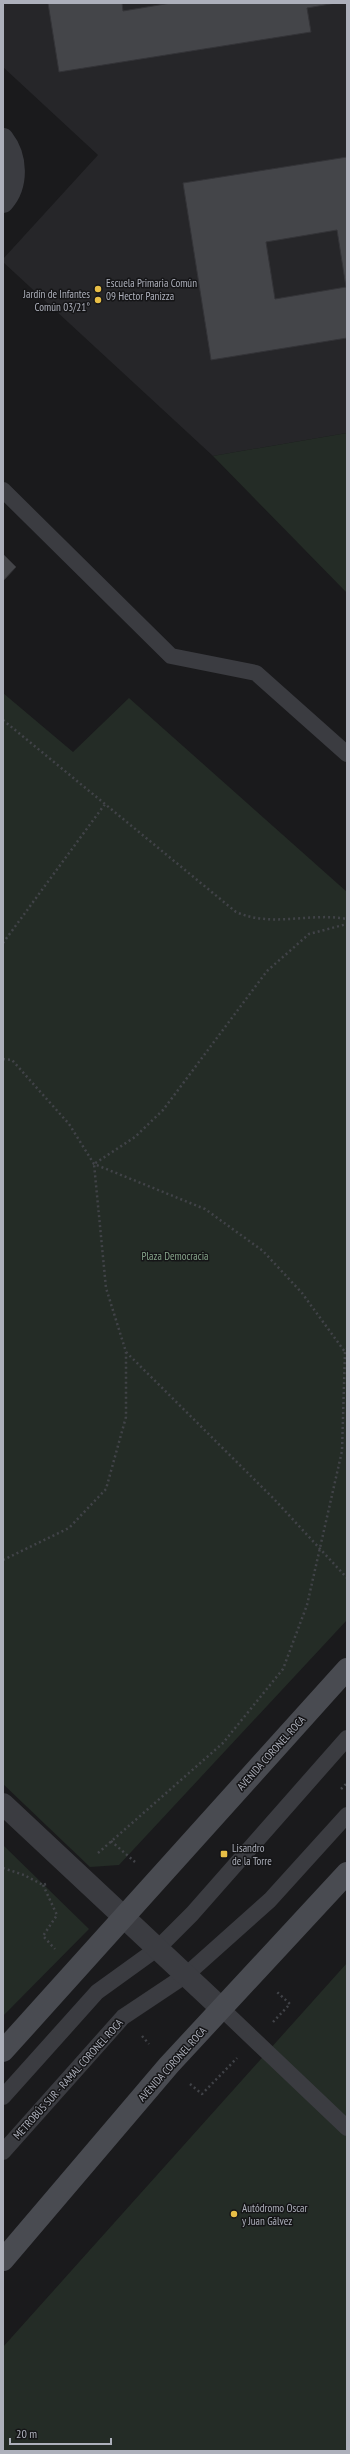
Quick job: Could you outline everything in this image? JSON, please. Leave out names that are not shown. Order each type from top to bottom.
[{"type":"main road","name":"AVENIDA CORONEL ROCA","points":[[3,2051],[347,1669]]},
{"type":"main road","name":"AVENIDA CORONEL ROCA","points":[[3,2260],[169,2065],[347,1873]]},
{"type":"street","points":[[3,139],[14,160],[14,178],[7,197],[3,202]]},
{"type":"street","points":[[3,1804],[222,2009]]},
{"type":"lane","points":[[3,490],[171,656],[256,673],[347,754]]},
{"type":"lane","points":[[3,2097],[98,1992],[158,1948],[192,1914],[347,1738]]},
{"type":"lane","name":"METROBÚS SUR - RAMAL CORONEL ROCA","points":[[3,2152],[123,2017],[186,1975],[270,1900],[347,1815]]},
{"type":"lane","points":[[222,2009],[347,2128]]},
{"type":"lane","points":[[3,2248],[29,2231]]},
{"type":"path","points":[[3,720],[236,912],[249,918],[274,921],[333,916],[347,919]]},
{"type":"path","points":[[3,944],[105,804]]},
{"type":"path","points":[[94,1164],[135,1137],[163,1110],[267,971],[309,934],[347,924]]},
{"type":"path","points":[[3,1059],[12,1060],[69,1124],[94,1164],[106,1288],[126,1352],[126,1417],[106,1489],[69,1528],[3,1560]]},
{"type":"path","points":[[94,1164],[206,1209],[263,1251],[302,1293],[345,1352]]},
{"type":"path","points":[[76,1873],[223,1743],[283,1669],[307,1605],[342,1451],[345,1352],[347,1348]]},
{"type":"path","points":[[126,1352],[274,1499],[347,1578]]},
{"type":"shaded area","points":[[3,3],[347,3],[347,433],[213,456],[3,262],[3,259],[98,155],[3,67]]},
{"type":"green space","points":[[347,433],[347,593],[213,456]]},
{"type":"green space","name":"Plaza Democracia","points":[[3,693],[73,752],[129,698],[347,892],[347,1620],[119,1865],[90,1867],[3,1784]]},
{"type":"green space","points":[[3,1845],[89,1929],[3,2016]]},
{"type":"green space","name":"Autódromo Oscar y Juan Gálvez","points":[[347,1963],[347,2451],[3,2451],[3,2347]]},
{"type":"building","points":[[48,3],[122,3],[123,11],[171,3],[336,3],[307,8],[311,32],[59,72]]},
{"type":"building","points":[[347,157],[347,338],[211,360],[183,183]],"holes":[[[337,230],[346,287],[275,299],[266,242]]]},
{"type":"building","points":[[3,554],[16,567],[3,581]]},
{"type":"place","name":"Escuela Primaria Común 09 Hector Panizza","points":[[98,289]]},
{"type":"place","name":"Jardín de Infantes Común 03/21°","points":[[98,300]]},
{"type":"place","name":"Lisandro de la Torre","points":[[224,1854]]},
{"type":"place","name":"Autódromo Oscar y Juan Gálvez","points":[[234,2214]]}]
